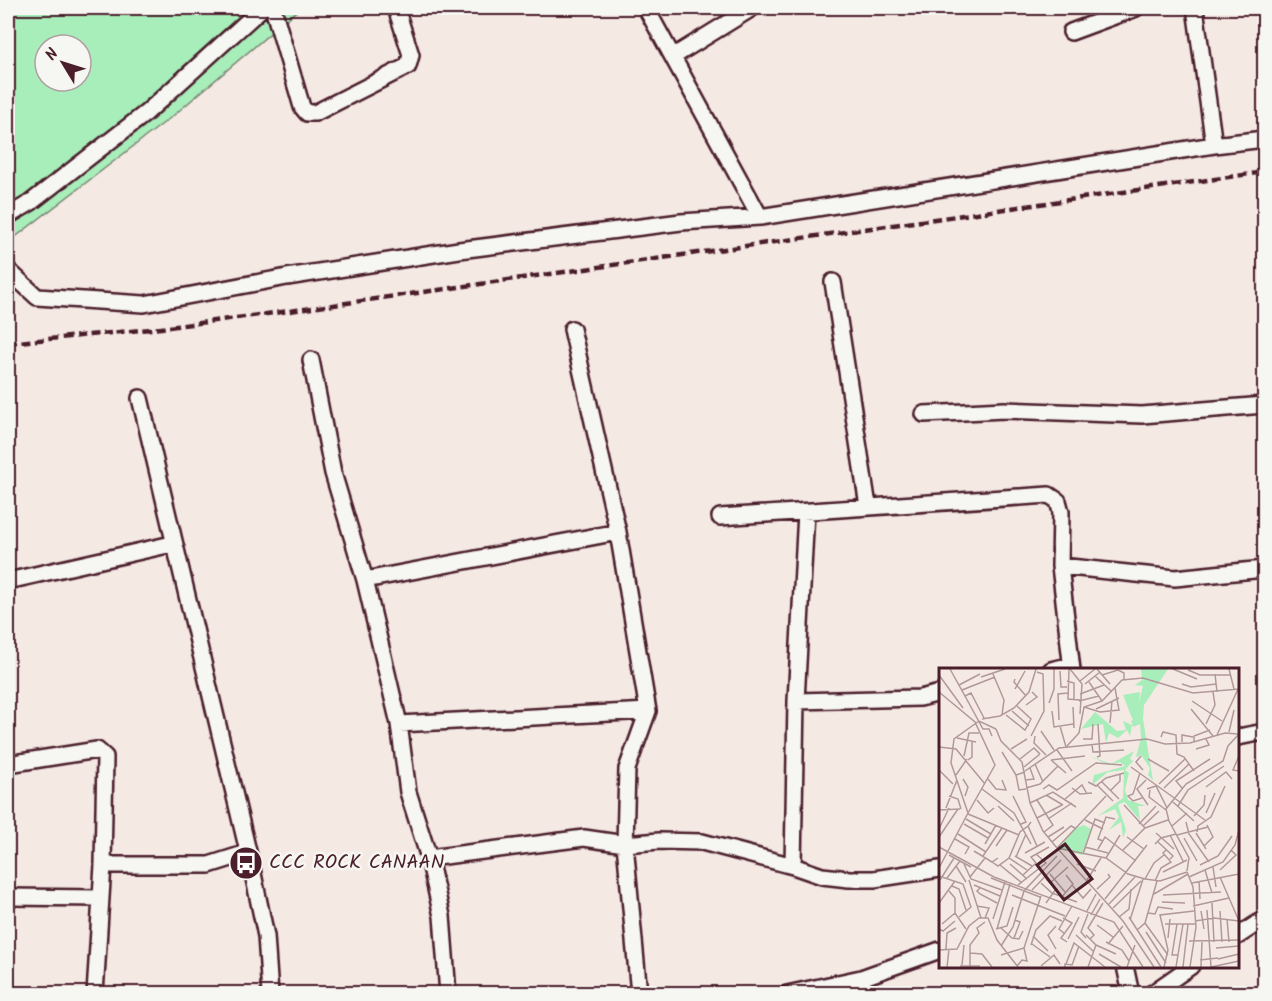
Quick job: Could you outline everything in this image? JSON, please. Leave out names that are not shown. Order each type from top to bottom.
[{"type":"street","points":[[8,216],[30,203],[146,113],[262,8]]},
{"type":"street","points":[[273,8],[302,107],[308,113],[315,112],[408,66],[411,55],[396,8]]},
{"type":"street","points":[[646,8],[760,217]]},
{"type":"street","points":[[674,56],[752,8]]},
{"type":"street","points":[[1071,32],[1136,8]]},
{"type":"street","points":[[1195,8],[1214,144]]},
{"type":"street","points":[[8,270],[37,297],[144,304],[287,277],[459,250],[681,222],[760,217],[1214,144],[1264,139]]},
{"type":"street","points":[[833,282],[868,506]]},
{"type":"street","points":[[572,329],[618,532],[648,711],[627,769],[625,844],[639,993]]},
{"type":"street","points":[[311,360],[333,473],[365,580],[399,724],[408,792],[429,858],[442,916],[448,993]]},
{"type":"street","points":[[140,398],[172,544],[216,715],[266,936],[270,993]]},
{"type":"street","points":[[924,414],[1004,410],[1142,416],[1264,405]]},
{"type":"street","points":[[720,517],[1049,495],[1058,501],[1061,512],[1060,566],[1072,667]]},
{"type":"street","points":[[793,866],[796,701],[806,512]]},
{"type":"street","points":[[365,580],[618,532]]},
{"type":"street","points":[[8,581],[172,544]]},
{"type":"street","points":[[1060,566],[1176,578],[1264,569]]},
{"type":"street","points":[[796,701],[920,698],[939,693]]},
{"type":"street","points":[[399,724],[648,711]]},
{"type":"street","points":[[1239,737],[1264,732]]},
{"type":"street","points":[[8,764],[97,750],[105,756],[103,865],[94,993]]},
{"type":"street","points":[[429,858],[584,838],[625,844],[659,841],[702,842],[822,876],[849,879],[874,879],[939,869]]},
{"type":"street","points":[[103,865],[209,865],[247,853]]},
{"type":"street","points":[[8,897],[99,898]]},
{"type":"street","points":[[1239,935],[1264,919]]},
{"type":"street","points":[[787,993],[861,978],[939,950]]},
{"type":"street","points":[[1125,968],[1131,993]]},
{"type":"street","points":[[1151,993],[1188,968]]},
{"type":"street","points":[[861,978],[867,993]]},
{"type":"green space","points":[[8,8],[300,8],[174,115],[10,241],[8,240]]},
{"type":"railway","points":[[8,343],[161,328],[312,308],[1264,172]]},
{"type":"place","name":"CCC ROCK CANAAN","points":[[246,863]]}]
